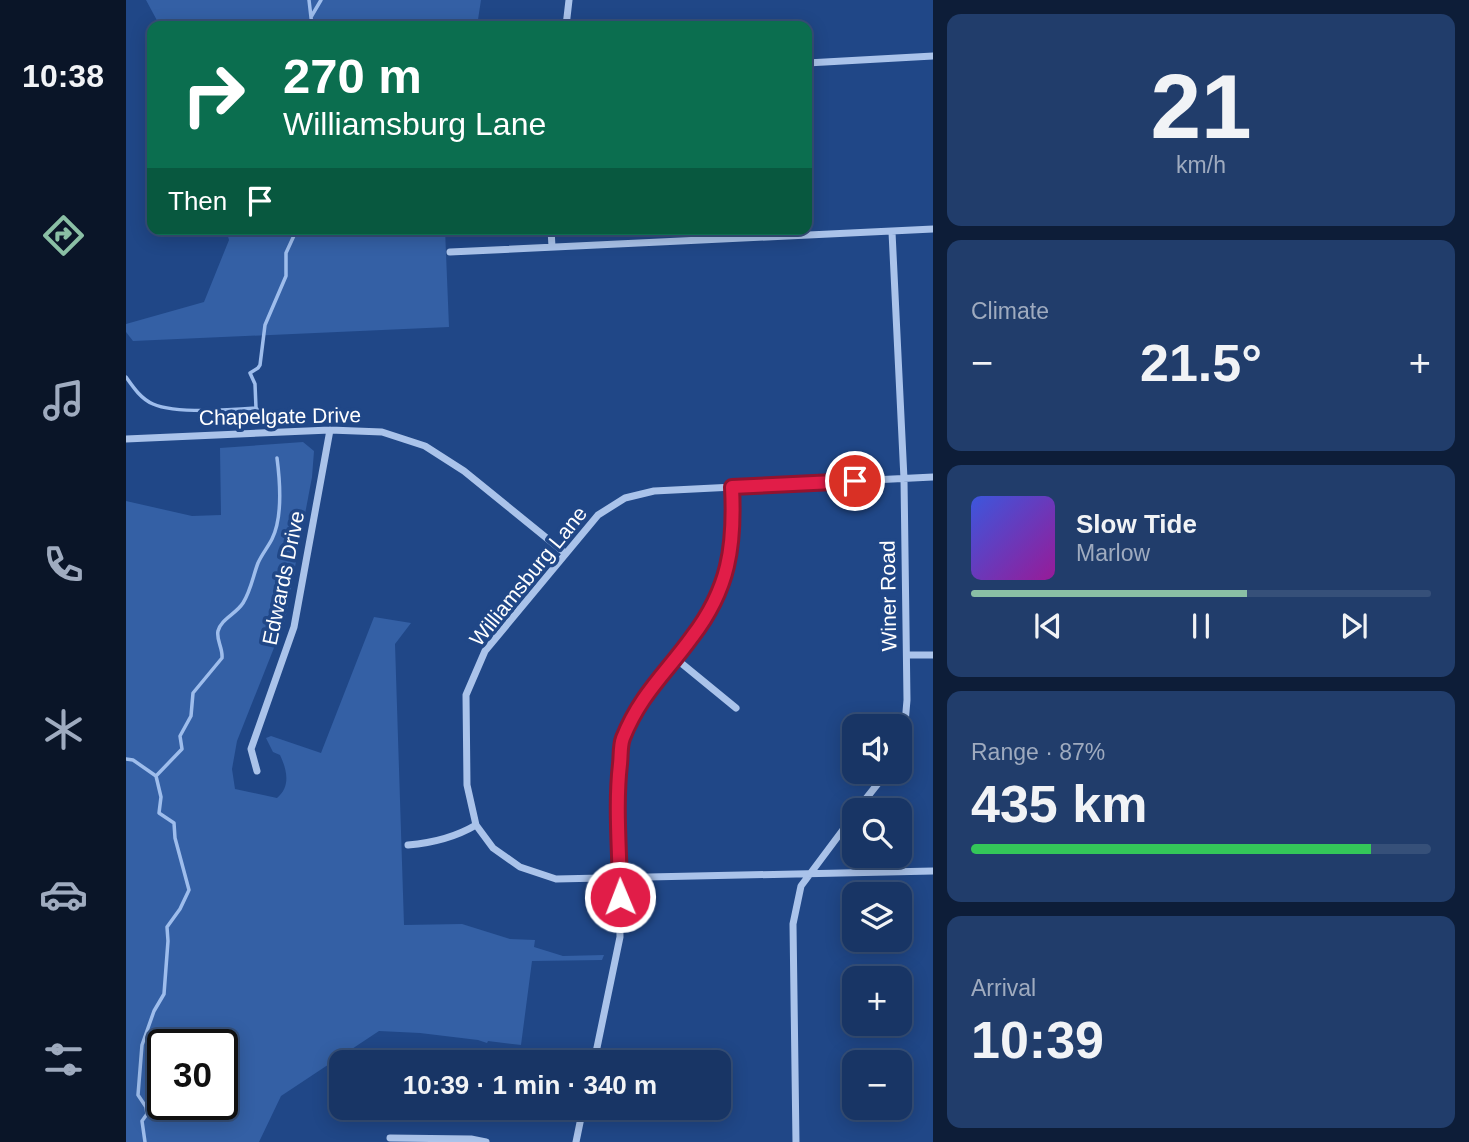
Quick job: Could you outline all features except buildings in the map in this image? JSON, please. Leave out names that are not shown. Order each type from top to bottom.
[{"type":"street","points":[[567,21],[569,0]]},
{"type":"street","points":[[812,63],[933,56]]},
{"type":"street","points":[[450,252],[933,229]]},
{"type":"street","name":"Winer Road","points":[[892,232],[904,479],[906,714]]},
{"type":"street","points":[[551,235],[552,247]]},
{"type":"street","name":"Chapelgate Drive","points":[[126,439],[330,430],[382,432],[425,446],[464,471],[565,553]]},
{"type":"street","name":"Edwards Drive","points":[[257,771],[251,749],[294,628],[330,430]]},
{"type":"street","name":"Williamsburg Lane","points":[[476,825],[467,785],[466,695],[485,651],[598,515],[625,498],[654,491],[933,477]]},
{"type":"street","points":[[596,1050],[620,937],[618,785],[622,741],[640,701],[714,604],[729,565],[732,487]]},
{"type":"street","points":[[906,654],[933,655]]},
{"type":"street","points":[[675,658],[736,708]]},
{"type":"street","points":[[866,798],[878,784]]},
{"type":"street","points":[[408,845],[434,842],[462,833],[476,825],[493,848],[520,867],[556,879],[933,871]]},
{"type":"street","points":[[796,1142],[793,924],[801,886],[842,830]]},
{"type":"street","points":[[576,1142],[581,1120]]},
{"type":"street","points":[[390,1138],[471,1139],[486,1142]]},
{"type":"shaded area","points":[[146,0],[481,0],[478,21],[157,21]]},
{"type":"shaded area","points":[[228,235],[445,235],[449,327],[133,341],[126,332],[126,324],[204,302],[229,240]]},
{"type":"shaded area","points":[[303,442],[314,451],[312,477],[285,620],[237,741],[232,769],[235,789],[277,798],[286,783],[286,772],[280,755],[273,752],[266,738],[271,736],[321,753],[374,617],[411,623],[395,644],[404,925],[462,924],[510,939],[535,940],[534,947],[563,956],[604,955],[602,960],[532,961],[521,1045],[379,1031],[350,1050],[329,1050],[329,1064],[281,1096],[259,1142],[126,1142],[126,501],[192,516],[221,515],[220,448]]},
{"type":"waterway","points":[[309,0],[311,21]]},
{"type":"waterway","points":[[311,17],[321,0]]},
{"type":"waterway","points":[[264,416],[256,408],[255,384],[250,373],[260,365],[265,325],[286,276],[286,253],[294,235]]},
{"type":"waterway","points":[[126,377],[145,399],[163,407],[203,410],[256,408]]},
{"type":"waterway","points":[[145,1142],[142,1121],[147,1114],[146,1107],[138,1095],[142,1045],[154,1011],[164,994],[167,927],[189,890],[175,838],[174,823],[159,813],[161,797],[156,776],[182,749],[180,736],[191,716],[193,693],[222,658],[218,634],[220,627],[243,603],[258,563],[272,539],[278,520],[280,499],[277,458]]},
{"type":"waterway","points":[[126,759],[133,760],[156,776]]},
{"type":"route","points":[[620,897],[618,785],[622,741],[640,701],[693,636],[714,604],[729,565],[732,487],[855,481]]}]
